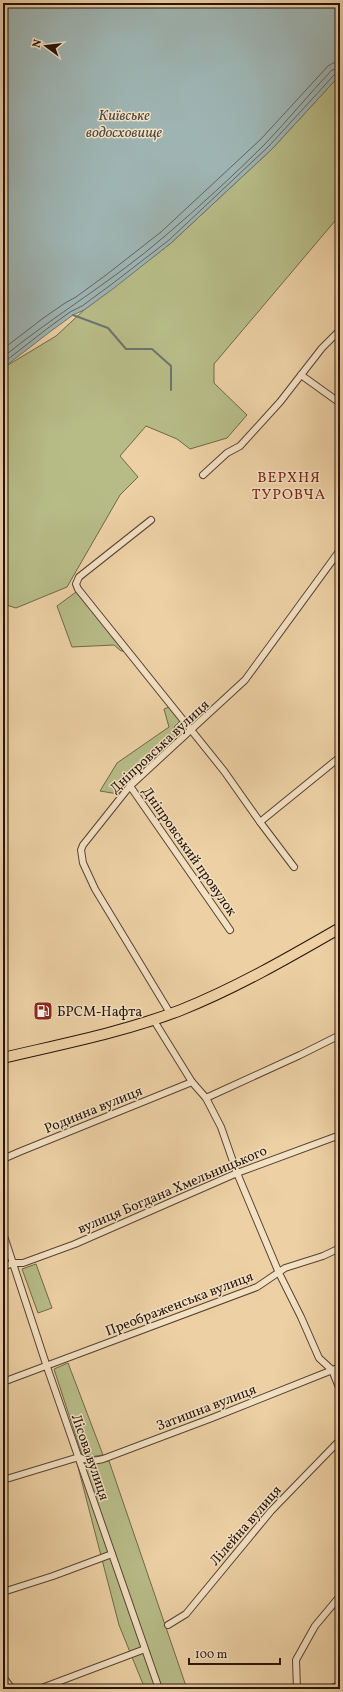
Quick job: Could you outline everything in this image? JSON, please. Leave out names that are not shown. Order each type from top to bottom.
[{"type":"main road","points":[[3,1058],[100,1035],[170,1014],[196,1004],[268,969],[340,928]]},
{"type":"street","points":[[203,475],[227,453],[240,446],[280,402],[322,348],[340,330]]},
{"type":"street","points":[[301,375],[340,403]]},
{"type":"street","points":[[151,520],[79,576],[76,584],[78,589],[224,771],[294,867]]},
{"type":"street","name":"Дніпровська вулиця","points":[[170,1014],[106,908],[83,863],[83,845],[130,786],[245,680],[340,550]]},
{"type":"street","points":[[260,822],[340,757]]},
{"type":"street","name":"Дніпровський провулок","points":[[130,786],[230,930]]},
{"type":"street","points":[[154,1019],[192,1082],[206,1098],[221,1126],[237,1173],[279,1273],[319,1358],[332,1370],[340,1390]]},
{"type":"street","points":[[206,1098],[340,1035]]},
{"type":"street","name":"Родинна вулиця","points":[[3,1159],[192,1082]]},
{"type":"street","name":"вулиця Богдана Хмельницького","points":[[3,1267],[13,1263],[23,1263],[75,1244],[237,1173],[340,1135]]},
{"type":"street","name":"Лісова вулиця","points":[[3,1233],[47,1366],[159,1689]]},
{"type":"street","name":"Преображенська вулиця","points":[[3,1382],[258,1287],[286,1268],[324,1256],[340,1248]]},
{"type":"street","name":"Затишна вулиця","points":[[79,1457],[86,1461],[94,1461],[103,1458],[212,1418],[340,1367]]},
{"type":"street","name":"Лілейна вулиця","points":[[168,1625],[186,1614],[271,1511],[340,1440]]},
{"type":"street","points":[[3,1480],[79,1457]]},
{"type":"street","points":[[3,1592],[53,1576],[112,1554]]},
{"type":"street","points":[[297,1689],[296,1660],[315,1626],[340,1596]]},
{"type":"street","points":[[39,1689],[145,1649]]},
{"type":"street","points":[[3,1677],[12,1689]]},
{"type":"street","points":[[329,1689],[340,1685]]},
{"type":"green space","points":[[340,75],[340,215],[214,364],[214,383],[247,415],[227,438],[190,449],[177,439],[146,426],[120,456],[138,477],[120,495],[67,587],[16,608],[3,604],[3,368],[56,336],[84,310],[171,243],[272,149]]},
{"type":"green space","points":[[76,592],[124,651],[121,651],[114,645],[72,647],[57,606]]},
{"type":"green space","points":[[169,707],[180,721],[174,727],[178,733],[118,794],[100,791],[117,763],[169,727],[164,709]]},
{"type":"green space","points":[[36,1264],[52,1308],[38,1313],[22,1269]]},
{"type":"green space","points":[[68,1363],[103,1455],[89,1457],[82,1455],[54,1369]]},
{"type":"green space","points":[[109,1461],[187,1689],[145,1689],[119,1625],[77,1463]]},
{"type":"water","name":"Київське водосховище","points":[[3,3],[340,3],[340,75],[272,149],[171,243],[114,288],[84,310],[73,315],[3,368]]},
{"type":"waterway","points":[[73,315],[108,328],[126,349],[152,349],[171,366],[171,390]]},
{"type":"place","name":"БРСМ-Нафта","points":[[43,1011]]},
{"type":"district","name":"ВЕРХНЯ ТУРОВЧА","points":[[289,486]]}]
